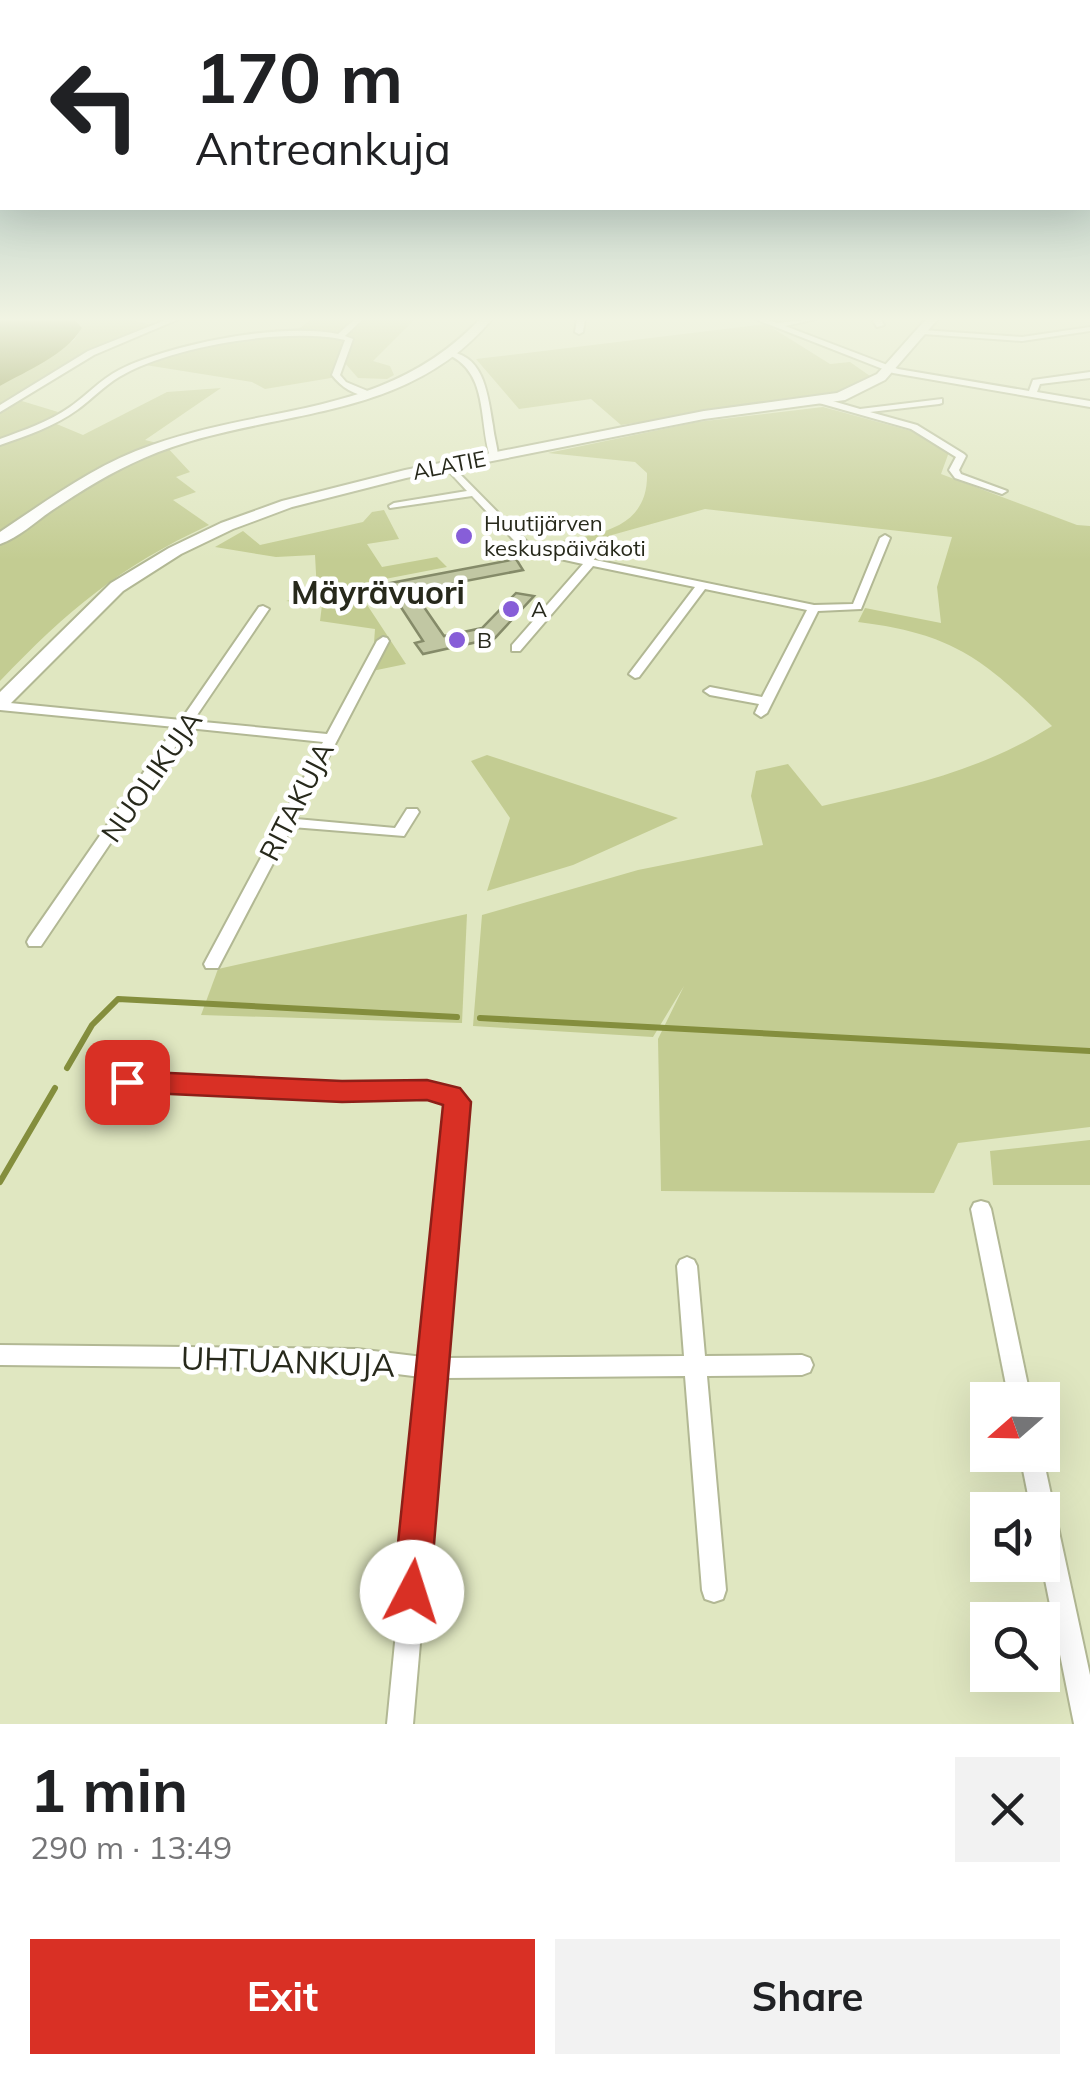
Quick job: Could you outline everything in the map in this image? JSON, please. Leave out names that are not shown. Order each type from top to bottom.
[{"type":"street","points":[[0,442],[60,417],[83,399]]},
{"type":"street","points":[[0,539],[106,472],[157,447],[350,399]]},
{"type":"street","points":[[482,399],[495,456]]},
{"type":"street","name":"ALATIE","points":[[0,704],[86,613],[141,570],[174,551],[287,504],[448,465],[704,415],[827,399]]},
{"type":"street","points":[[1064,399],[1090,404]]},
{"type":"street","points":[[822,401],[849,412],[922,430],[962,456],[954,470],[958,476],[1002,491]]},
{"type":"street","points":[[849,412],[939,402]]},
{"type":"street","points":[[448,465],[528,549],[814,608],[857,607],[885,538]]},
{"type":"street","points":[[394,506],[473,494]]},
{"type":"street","points":[[516,648],[590,563]]},
{"type":"street","points":[[636,674],[702,585]]},
{"type":"street","points":[[710,691],[763,707],[814,608]]},
{"type":"street","name":"NUOLIKUJA","points":[[36,942],[263,609]]},
{"type":"street","name":"RITAKUJA","points":[[212,964],[382,640]]},
{"type":"street","points":[[0,704],[328,738]]},
{"type":"street","points":[[286,822],[399,833],[412,812]]},
{"type":"street","points":[[127,1082],[342,1091],[427,1090],[450,1095],[457,1102],[400,1724]]},
{"type":"street","points":[[981,1209],[1016,1382]]},
{"type":"street","points":[[686,1266],[714,1590]]},
{"type":"street","name":"UHTUANKUJA","points":[[0,1356],[357,1359],[432,1368],[802,1366]]},
{"type":"street","points":[[1035,1472],[1086,1724]]},
{"type":"shaded area","points":[[0,399],[17,399],[58,412],[47,420],[83,435],[152,399],[204,399],[145,440],[165,445],[190,472],[176,477],[196,492],[173,500],[209,525],[148,557],[96,592],[0,681]]},
{"type":"shaded area","points":[[511,399],[588,399],[519,409]]},
{"type":"shaded area","points":[[592,399],[793,399],[621,425]]},
{"type":"shaded area","points":[[823,407],[922,434],[949,452],[941,474],[1077,525],[1090,526],[1090,1127],[958,1143],[934,1193],[661,1191],[658,1039],[684,986],[653,1037],[473,1026],[482,915],[638,870],[763,845],[751,796],[756,771],[788,764],[822,806],[969,767],[1052,726],[1007,683],[966,653],[919,634],[858,622],[865,608],[941,623],[937,587],[952,537],[705,509],[612,535],[601,559],[535,546],[610,529],[626,521],[645,494],[647,473],[635,462],[548,453],[697,422]]},
{"type":"shaded area","points":[[384,510],[399,539],[367,544],[382,567],[437,557],[447,567],[354,585],[406,664],[372,671],[375,629],[320,621],[322,605],[286,601],[317,592],[315,555],[276,557],[215,547],[243,531],[260,545],[363,522],[372,512]]},
{"type":"shaded area","points":[[487,755],[678,818],[573,865],[487,891],[510,818],[471,761]]},
{"type":"shaded area","points":[[467,914],[462,1023],[201,1015],[218,969]]},
{"type":"shaded area","points":[[1090,1140],[1090,1185],[993,1185],[990,1151]]},
{"type":"building","points":[[516,559],[523,570],[413,591],[444,636],[482,628],[516,593],[534,596],[495,638],[423,654],[415,643],[423,641],[393,595],[382,597],[375,586]]},
{"type":"waterway","points":[[67,1068],[92,1025],[118,999],[457,1017]]},
{"type":"waterway","points":[[480,1018],[1090,1051]]},
{"type":"waterway","points":[[0,1182],[55,1088]]},
{"type":"place","name":"Huutijärven keskuspäiväkoti","points":[[464,536]]},
{"type":"place","name":"A","points":[[511,609]]},
{"type":"place","name":"B","points":[[457,640]]},
{"type":"district","name":"Mäyrävuori","points":[[378,592]]},
{"type":"route","points":[[127,1082],[342,1091],[427,1090],[450,1095],[457,1102],[412,1592]]}]
